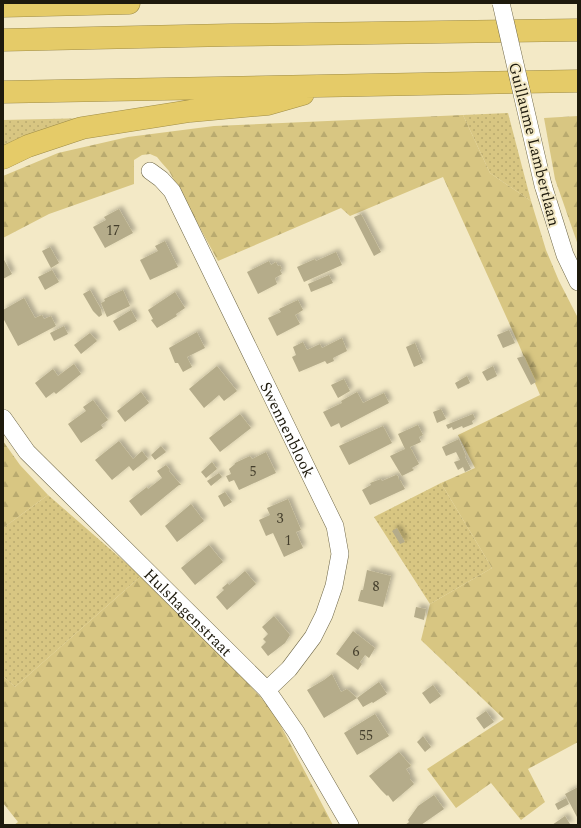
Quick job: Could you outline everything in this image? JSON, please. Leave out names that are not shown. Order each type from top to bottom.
[{"type":"highway","points":[[3,6],[129,3]]},
{"type":"highway","points":[[3,40],[578,30]]},
{"type":"highway","points":[[3,92],[578,81]]},
{"type":"highway","points":[[3,158],[28,146],[82,128],[190,111],[268,104],[330,86]]},
{"type":"street","name":"Guillaume Lambertlaan","points":[[501,3],[543,185],[565,255],[578,282]]},
{"type":"street","name":"Swennenblook","points":[[150,171],[172,191],[335,526],[340,554],[334,586],[324,615],[313,637],[297,659],[289,669],[267,690]]},
{"type":"street","name":"Hulshagenstraat","points":[[3,418],[27,452],[267,690],[296,732],[350,825]]},
{"type":"green space","points":[[508,113],[531,201],[490,173],[463,115]]},
{"type":"green space","points":[[463,115],[490,173],[531,201],[546,250],[559,281],[578,318],[578,742],[528,769],[545,802],[521,820],[491,783],[456,808],[427,769],[504,719],[421,640],[430,604],[492,568],[441,483],[475,468],[458,435],[540,395],[443,177],[350,216],[341,208],[218,261],[169,171],[157,157],[150,154],[142,155],[134,160],[134,184],[49,214],[3,238],[3,176],[58,153],[128,137],[214,126]]},
{"type":"green space","points":[[578,116],[578,245],[555,179],[544,118]]},
{"type":"green space","points":[[90,118],[3,147],[3,120]]},
{"type":"green space","points":[[3,441],[20,465],[48,495],[3,528]]},
{"type":"green space","points":[[441,483],[492,568],[430,604],[374,517]]},
{"type":"green space","points":[[48,495],[141,576],[15,687],[3,676],[3,528]]},
{"type":"green space","points":[[141,576],[227,660],[273,711],[333,825],[14,825],[18,822],[3,803],[3,676],[15,687]]},
{"type":"building","points":[[119,209],[133,233],[105,248],[93,227],[106,220],[104,217]]},
{"type":"building","points":[[361,214],[381,252],[374,256],[354,217]]},
{"type":"building","points":[[165,241],[178,267],[150,280],[140,260],[158,251],[155,246]]},
{"type":"building","points":[[50,247],[59,263],[51,268],[42,251]]},
{"type":"building","points":[[336,252],[342,265],[304,282],[297,267],[315,259],[316,261]]},
{"type":"building","points":[[3,258],[12,274],[3,279]]},
{"type":"building","points":[[269,261],[271,265],[276,262],[278,266],[280,265],[282,274],[275,278],[277,284],[258,294],[247,272]]},
{"type":"building","points":[[52,270],[59,282],[45,290],[38,277]]},
{"type":"building","points":[[329,275],[333,283],[311,292],[308,284]]},
{"type":"building","points":[[90,290],[101,309],[102,315],[99,317],[93,311],[83,294]]},
{"type":"building","points":[[123,290],[130,306],[107,317],[101,303],[105,301],[104,299]]},
{"type":"building","points":[[175,292],[185,308],[176,314],[177,316],[157,328],[151,320],[153,319],[148,310]]},
{"type":"building","points":[[24,298],[35,318],[42,315],[44,319],[51,316],[56,326],[18,346],[3,318],[3,310]]},
{"type":"building","points":[[298,300],[303,310],[295,315],[300,324],[277,336],[268,318],[281,312],[279,309]]},
{"type":"building","points":[[131,310],[137,321],[119,331],[113,321]]},
{"type":"building","points":[[64,326],[68,334],[54,341],[50,333]]},
{"type":"building","points":[[509,330],[515,343],[503,348],[497,335]]},
{"type":"building","points":[[197,332],[205,348],[187,357],[192,367],[183,372],[178,363],[175,363],[169,348]]},
{"type":"building","points":[[90,333],[97,341],[81,354],[74,345]]},
{"type":"building","points":[[342,338],[347,351],[333,358],[334,361],[327,364],[325,361],[299,372],[292,357],[296,355],[293,347],[303,342],[307,350],[320,344],[322,348]]},
{"type":"building","points":[[415,343],[423,363],[414,367],[406,347]]},
{"type":"building","points":[[524,356],[536,382],[531,385],[517,358]]},
{"type":"building","points":[[74,364],[81,374],[56,394],[54,392],[46,398],[35,383],[53,369],[58,376]]},
{"type":"building","points":[[217,366],[237,391],[224,401],[219,395],[204,408],[189,389]]},
{"type":"building","points":[[493,366],[497,376],[487,381],[482,372]]},
{"type":"building","points":[[467,376],[470,383],[458,389],[455,383]]},
{"type":"building","points":[[344,379],[350,391],[338,398],[331,385]]},
{"type":"building","points":[[141,392],[149,403],[125,422],[117,411]]},
{"type":"building","points":[[357,392],[363,403],[384,393],[389,403],[341,428],[339,423],[331,427],[323,412],[342,403],[341,401]]},
{"type":"building","points":[[93,400],[108,420],[101,425],[103,428],[81,443],[68,424],[86,411],[83,407]]},
{"type":"building","points":[[441,409],[446,419],[437,423],[433,412]]},
{"type":"building","points":[[240,414],[251,428],[220,452],[209,438]]},
{"type":"building","points":[[473,414],[475,419],[472,421],[473,424],[463,428],[462,426],[453,430],[452,427],[448,429],[446,425]]},
{"type":"building","points":[[418,425],[423,435],[419,437],[421,442],[410,447],[419,464],[412,468],[414,470],[402,476],[390,456],[405,449],[398,434]]},
{"type":"building","points":[[383,426],[392,443],[349,465],[339,446]]},
{"type":"building","points":[[459,439],[471,469],[465,472],[463,467],[458,470],[454,462],[460,460],[456,452],[446,456],[442,447]]},
{"type":"building","points":[[119,441],[133,459],[142,451],[148,459],[133,471],[129,466],[112,480],[95,460]]},
{"type":"building","points":[[161,446],[166,452],[155,460],[151,455]]},
{"type":"building","points":[[266,452],[276,473],[239,490],[234,480],[229,482],[226,476],[231,474],[229,469],[235,463],[250,456],[252,459]]},
{"type":"building","points":[[212,462],[217,469],[206,478],[201,472]]},
{"type":"building","points":[[166,465],[181,485],[179,485],[141,516],[129,501],[162,478],[157,471]]},
{"type":"building","points":[[219,473],[222,477],[211,486],[207,481]]},
{"type":"building","points":[[396,475],[405,489],[370,505],[362,490],[371,485],[370,483],[381,479],[382,481]]},
{"type":"building","points":[[225,492],[232,502],[224,507],[218,496]]},
{"type":"building","points":[[288,499],[301,530],[296,532],[303,548],[284,557],[273,533],[266,536],[259,520],[270,515],[267,508]]},
{"type":"building","points":[[191,504],[204,521],[177,542],[165,526]]},
{"type":"building","points":[[397,528],[405,542],[400,544],[392,531]]},
{"type":"building","points":[[209,545],[223,562],[195,585],[181,568]]},
{"type":"building","points":[[367,570],[391,576],[383,607],[358,601],[361,590],[363,590]]},
{"type":"building","points":[[245,571],[256,584],[227,610],[216,597],[224,590],[222,588],[228,583],[229,585]]},
{"type":"building","points":[[416,607],[426,609],[424,620],[414,617]]},
{"type":"building","points":[[274,616],[290,635],[285,643],[268,656],[261,647],[266,642],[263,639],[268,634],[262,627]]},
{"type":"building","points":[[353,631],[375,648],[369,658],[365,655],[360,662],[362,664],[358,670],[336,654]]},
{"type":"building","points":[[332,674],[341,692],[347,689],[357,698],[324,718],[307,690]]},
{"type":"building","points":[[379,682],[387,694],[373,703],[372,702],[363,707],[357,698]]},
{"type":"building","points":[[433,685],[441,696],[430,704],[422,693]]},
{"type":"building","points":[[486,711],[494,722],[484,729],[476,718]]},
{"type":"building","points":[[375,714],[389,736],[357,755],[344,733]]},
{"type":"building","points":[[423,736],[431,747],[425,752],[417,742]]},
{"type":"building","points":[[399,752],[411,766],[406,769],[414,784],[393,802],[369,776]]},
{"type":"building","points":[[578,787],[578,819],[565,794]]},
{"type":"building","points":[[434,795],[444,809],[421,825],[405,825],[409,822],[408,820],[418,806]]},
{"type":"building","points":[[566,798],[569,804],[558,810],[555,804]]},
{"type":"building","points":[[565,816],[570,824],[552,825]]}]
